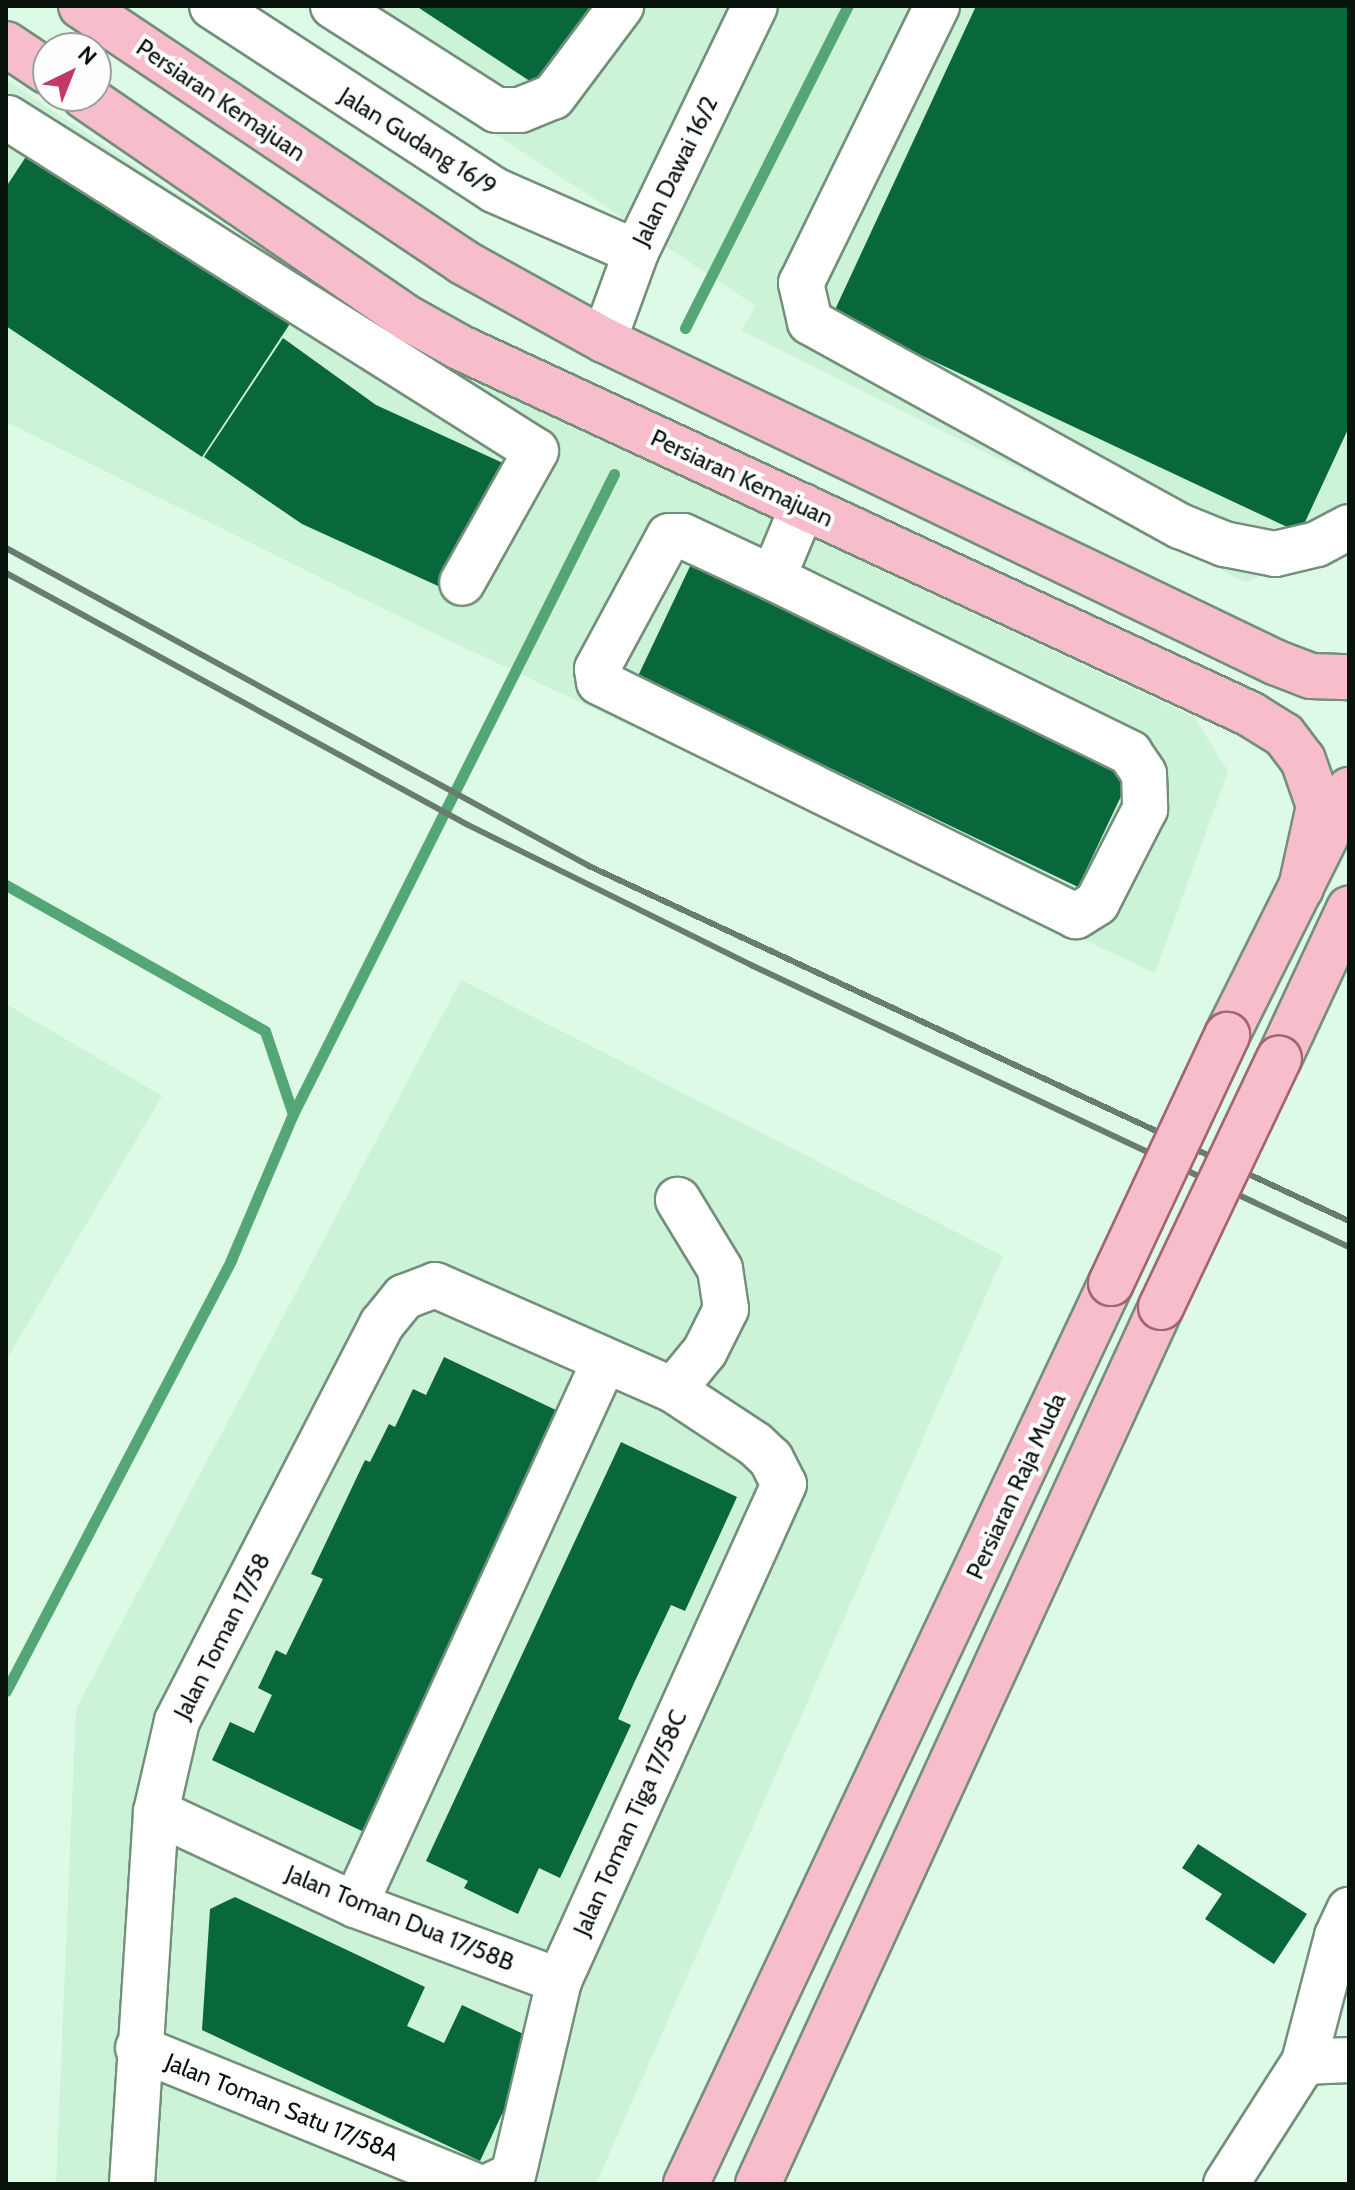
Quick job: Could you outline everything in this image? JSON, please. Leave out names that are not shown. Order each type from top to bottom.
[{"type":"main road","name":"Persiaran Kemajuan","points":[[81,6],[463,262],[604,340],[1277,663],[1311,676],[1349,677]]},
{"type":"main road","points":[[6,44],[32,61]]},
{"type":"main road","name":"Persiaran Kemajuan","points":[[107,112],[409,319],[1250,714],[1284,735],[1303,760],[1319,806],[1301,888]]},
{"type":"main road","name":"Persiaran Raja Muda","points":[[686,2184],[1227,1035],[1349,790]]},
{"type":"main road","points":[[758,2184],[1161,1307],[1349,909]]},
{"type":"street","points":[[333,6],[496,110],[520,110],[553,97],[621,6]]},
{"type":"street","name":"Jalan Dawai 16/2","points":[[604,340],[636,252],[755,6]]},
{"type":"street","points":[[937,6],[801,283],[810,322],[1180,526],[1224,544],[1275,554],[1317,544],[1349,527]]},
{"type":"street","name":"Jalan Gudang 16/9","points":[[235,12],[494,190],[636,252]]},
{"type":"street","points":[[32,87],[7,119],[536,451],[462,583]]},
{"type":"street","points":[[773,578],[803,506]]},
{"type":"street","points":[[669,536],[683,536],[773,578],[1130,753],[1144,774],[1145,809],[1097,903],[1076,916],[599,682],[597,669],[669,536]]},
{"type":"street","points":[[355,1905],[604,1362],[673,1390],[705,1351],[726,1309],[720,1269],[678,1200]]},
{"type":"street","name":"Jalan Toman 17/58","points":[[132,2184],[138,2048],[156,1812],[177,1721],[382,1324],[404,1297],[435,1285],[604,1362]]},
{"type":"street","name":"Jalan Toman Tiga 17/58C","points":[[493,2181],[559,1981],[784,1484],[771,1459],[755,1444],[673,1390]]},
{"type":"street","name":"Jalan Toman Dua 17/58B","points":[[156,1812],[355,1905],[559,1981]]},
{"type":"street","points":[[1226,2184],[1304,2062],[1337,1936],[1349,1910]]},
{"type":"street","name":"Jalan Toman Satu 17/58A","points":[[138,2048],[493,2181]]},
{"type":"street","points":[[1304,2062],[1349,2060]]},
{"type":"shaded area","points":[[302,6],[1349,6],[1349,545],[1245,582],[741,330],[756,306]]},
{"type":"shaded area","points":[[6,80],[32,97],[32,112],[54,112],[421,355],[1194,717],[1228,771],[1155,973],[431,632],[6,422]]},
{"type":"shaded area","points":[[461,980],[1003,1256],[596,2184],[56,2184],[76,1709]]},
{"type":"shaded area","points":[[6,1004],[162,1096],[6,1360]]},
{"type":"building","points":[[416,6],[605,6],[548,93]]},
{"type":"building","points":[[976,6],[1349,6],[1349,427],[1300,533],[833,314]]},
{"type":"building","points":[[37,140],[297,313],[202,457],[6,326],[6,187]]},
{"type":"building","points":[[283,338],[376,405],[527,474],[471,601],[302,524],[204,457]]},
{"type":"building","points":[[693,560],[1133,771],[1078,887],[638,676]]},
{"type":"building","points":[[444,1357],[560,1412],[364,1832],[212,1760],[230,1722],[254,1733],[272,1695],[258,1688],[276,1650],[286,1655],[323,1579],[311,1574],[365,1460],[370,1462],[389,1424],[395,1427],[413,1389],[426,1395]]},
{"type":"building","points":[[621,1442],[737,1497],[685,1611],[671,1605],[635,1681],[618,1719],[631,1725],[560,1878],[539,1868],[518,1914],[464,1888],[468,1881],[426,1861]]},
{"type":"building","points":[[1198,1844],[1307,1914],[1274,1964],[1205,1919],[1222,1894],[1182,1868]]},
{"type":"building","points":[[235,1897],[425,1987],[407,2026],[444,2043],[462,2005],[551,2047],[517,2120],[502,2114],[480,2161],[202,2030],[210,1909]]},
{"type":"waterway","points":[[685,328],[848,6]]},
{"type":"waterway","points":[[6,1691],[231,1260],[293,1114],[614,474]]},
{"type":"waterway","points":[[6,885],[265,1031],[293,1114]]},
{"type":"railway","points":[[6,548],[589,866],[1349,1221]]},
{"type":"railway","points":[[6,573],[468,825],[751,965],[1349,1247]]}]
